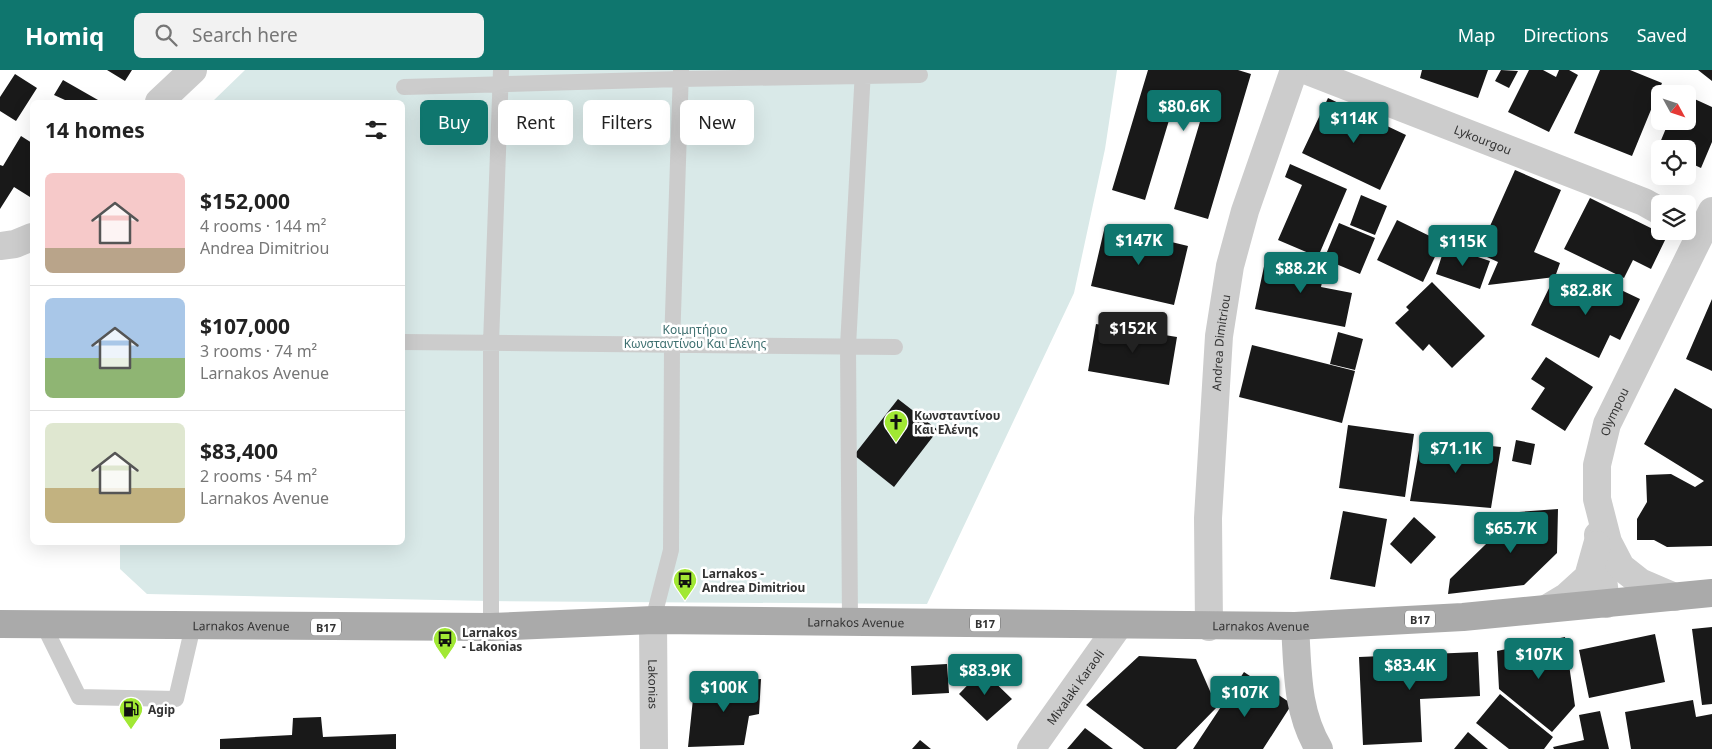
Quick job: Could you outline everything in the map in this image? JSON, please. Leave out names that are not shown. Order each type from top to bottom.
[{"type":"main road","name":"Larnakos Avenue","points":[[0,624],[491,628],[653,620],[850,620],[1295,626],[1463,617],[1712,593]]},
{"type":"street","points":[[162,100],[193,70]]},
{"type":"street","name":"Andrea Dimitriou","points":[[1209,626],[1208,518],[1218,336],[1230,266],[1245,211],[1294,70]]},
{"type":"street","name":"Lykourgou","points":[[1305,70],[1651,206]]},
{"type":"street","name":"Olympou","points":[[1674,597],[1640,582],[1621,568],[1608,542],[1597,499],[1598,466],[1607,424],[1712,211]]},
{"type":"street","points":[[0,246],[15,244],[30,238]]},
{"type":"street","points":[[1597,499],[1598,541],[1606,604]]},
{"type":"street","points":[[1546,610],[1566,597],[1588,576],[1598,541]]},
{"type":"street","name":"Lakonias","points":[[653,620],[654,749]]},
{"type":"street","name":"Mixalaki Karaoli","points":[[1031,749],[1119,625]]},
{"type":"street","points":[[1295,626],[1300,697],[1304,719],[1319,749]]},
{"type":"lane","points":[[850,620],[848,346],[863,73]]},
{"type":"lane","points":[[404,87],[500,78],[681,74],[863,73],[920,75]]},
{"type":"lane","points":[[653,620],[671,550],[672,345],[681,74]]},
{"type":"lane","points":[[491,628],[491,343],[500,78]]},
{"type":"lane","points":[[405,342],[895,346]]},
{"type":"lane","points":[[43,624],[79,697],[176,700],[193,626]]},
{"type":"green space","name":"Κοιμητήριο Κωνσταντίνου Και Ελένης","points":[[245,70],[1117,70],[1105,149],[1074,293],[927,604],[489,601],[147,594],[120,569],[120,545],[405,545],[405,100],[214,100]]},
{"type":"building","points":[[107,70],[132,70],[125,81]]},
{"type":"building","points":[[1148,70],[1238,70],[1251,74],[1208,219],[1174,209],[1202,115],[1173,107],[1145,200],[1112,190]]},
{"type":"building","points":[[1422,70],[1488,70],[1478,98],[1420,78]]},
{"type":"building","points":[[1501,70],[1518,71],[1509,88],[1495,81]]},
{"type":"building","points":[[1529,70],[1543,70],[1556,77],[1559,70],[1569,70],[1578,75],[1549,132],[1508,112]]},
{"type":"building","points":[[1600,70],[1630,70],[1662,83],[1661,85],[1651,85],[1651,110],[1632,156],[1574,133]]},
{"type":"building","points":[[1698,70],[1712,70],[1712,81]]},
{"type":"building","points":[[15,74],[37,88],[16,121],[0,111],[0,97]]},
{"type":"building","points":[[63,80],[98,100],[65,100],[54,95]]},
{"type":"building","points":[[1328,98],[1406,135],[1380,190],[1302,153]]},
{"type":"building","points":[[1696,100],[1712,107],[1712,142],[1701,168],[1696,166],[1696,140],[1661,140],[1665,130],[1696,130]]},
{"type":"building","points":[[21,136],[30,142],[30,197],[14,187],[0,209],[0,165],[3,166]]},
{"type":"building","points":[[1290,164],[1347,189],[1318,257],[1278,240],[1302,185],[1285,177]]},
{"type":"building","points":[[1515,170],[1561,190],[1534,252],[1560,263],[1555,277],[1488,285],[1498,262],[1478,253]]},
{"type":"building","points":[[1361,195],[1387,206],[1375,235],[1350,225]]},
{"type":"building","points":[[1590,198],[1651,228],[1651,240],[1665,240],[1651,269],[1633,260],[1624,278],[1564,249]]},
{"type":"building","points":[[1397,220],[1442,242],[1423,282],[1377,260]]},
{"type":"building","points":[[1339,223],[1375,238],[1360,274],[1324,259]]},
{"type":"building","points":[[1105,226],[1188,246],[1174,305],[1091,286]]},
{"type":"building","points":[[1445,246],[1490,261],[1480,289],[1436,274]]},
{"type":"building","points":[[1266,257],[1325,269],[1321,287],[1352,293],[1345,327],[1255,309]]},
{"type":"building","points":[[1600,280],[1640,299],[1620,340],[1610,335],[1599,358],[1531,325],[1552,282],[1590,301]]},
{"type":"building","points":[[1432,282],[1485,336],[1452,368],[1429,344],[1423,351],[1395,323],[1409,310],[1406,307]]},
{"type":"building","points":[[1712,299],[1712,371],[1686,359]]},
{"type":"building","points":[[1096,324],[1177,337],[1169,385],[1088,371]]},
{"type":"building","points":[[1338,332],[1363,339],[1355,370],[1330,364]]},
{"type":"building","points":[[1252,345],[1355,371],[1342,423],[1239,397]]},
{"type":"building","points":[[1546,357],[1593,387],[1565,431],[1531,409],[1545,388],[1531,379]]},
{"type":"building","points":[[1675,388],[1712,409],[1712,546],[1667,547],[1654,540],[1637,540],[1637,519],[1647,502],[1646,475],[1671,474],[1695,487],[1704,481],[1644,444]]},
{"type":"building","name":"Κωνσταντίνου Και Ελένης","points":[[898,399],[938,430],[894,487],[854,455]]},
{"type":"building","points":[[1348,425],[1414,434],[1405,497],[1339,488]]},
{"type":"building","points":[[1421,439],[1501,447],[1491,508],[1410,501]]},
{"type":"building","points":[[1516,440],[1535,444],[1531,465],[1512,461]]},
{"type":"building","points":[[1558,509],[1557,553],[1524,585],[1448,594],[1450,579],[1519,512]]},
{"type":"building","points":[[1343,511],[1387,519],[1375,587],[1330,579]]},
{"type":"building","points":[[1414,517],[1436,537],[1411,564],[1390,544]]},
{"type":"building","points":[[1712,627],[1712,704],[1702,705],[1692,629]]},
{"type":"building","points":[[1655,634],[1665,682],[1589,698],[1579,650]]},
{"type":"building","points":[[1565,637],[1575,706],[1552,732],[1499,689],[1497,651]]},
{"type":"building","points":[[1478,652],[1480,696],[1420,699],[1422,742],[1363,745],[1359,657]]},
{"type":"building","points":[[1139,656],[1196,659],[1217,707],[1176,749],[1144,749],[1086,705]]},
{"type":"building","points":[[947,664],[949,693],[912,695],[911,666]]},
{"type":"building","points":[[982,670],[1012,699],[987,721],[959,694]]},
{"type":"building","points":[[1244,672],[1292,704],[1263,749],[1193,749]]},
{"type":"building","points":[[761,679],[759,714],[749,716],[744,745],[688,747],[693,699],[699,691],[713,682]]},
{"type":"building","points":[[1500,694],[1553,737],[1544,749],[1509,749],[1476,723]]},
{"type":"building","points":[[1693,700],[1696,717],[1712,714],[1712,749],[1631,749],[1625,712]]},
{"type":"building","points":[[1600,711],[1609,749],[1554,749],[1553,747],[1584,740],[1579,715]]},
{"type":"building","points":[[321,717],[323,737],[396,734],[396,749],[220,749],[220,739],[292,735],[293,718]]},
{"type":"building","points":[[1085,728],[1113,749],[1067,749]]},
{"type":"building","points":[[1468,732],[1488,749],[1454,749]]},
{"type":"building","points":[[920,740],[931,749],[912,749]]},
{"type":"place","name":"Κωνσταντίνου Και Ελένης","points":[[896,443]]},
{"type":"place","name":"Larnakos - Andrea Dimitriou","points":[[685,601]]},
{"type":"place","name":"Larnakos - Lakonias","points":[[445,660]]},
{"type":"place","name":"Agip","points":[[131,730]]}]
